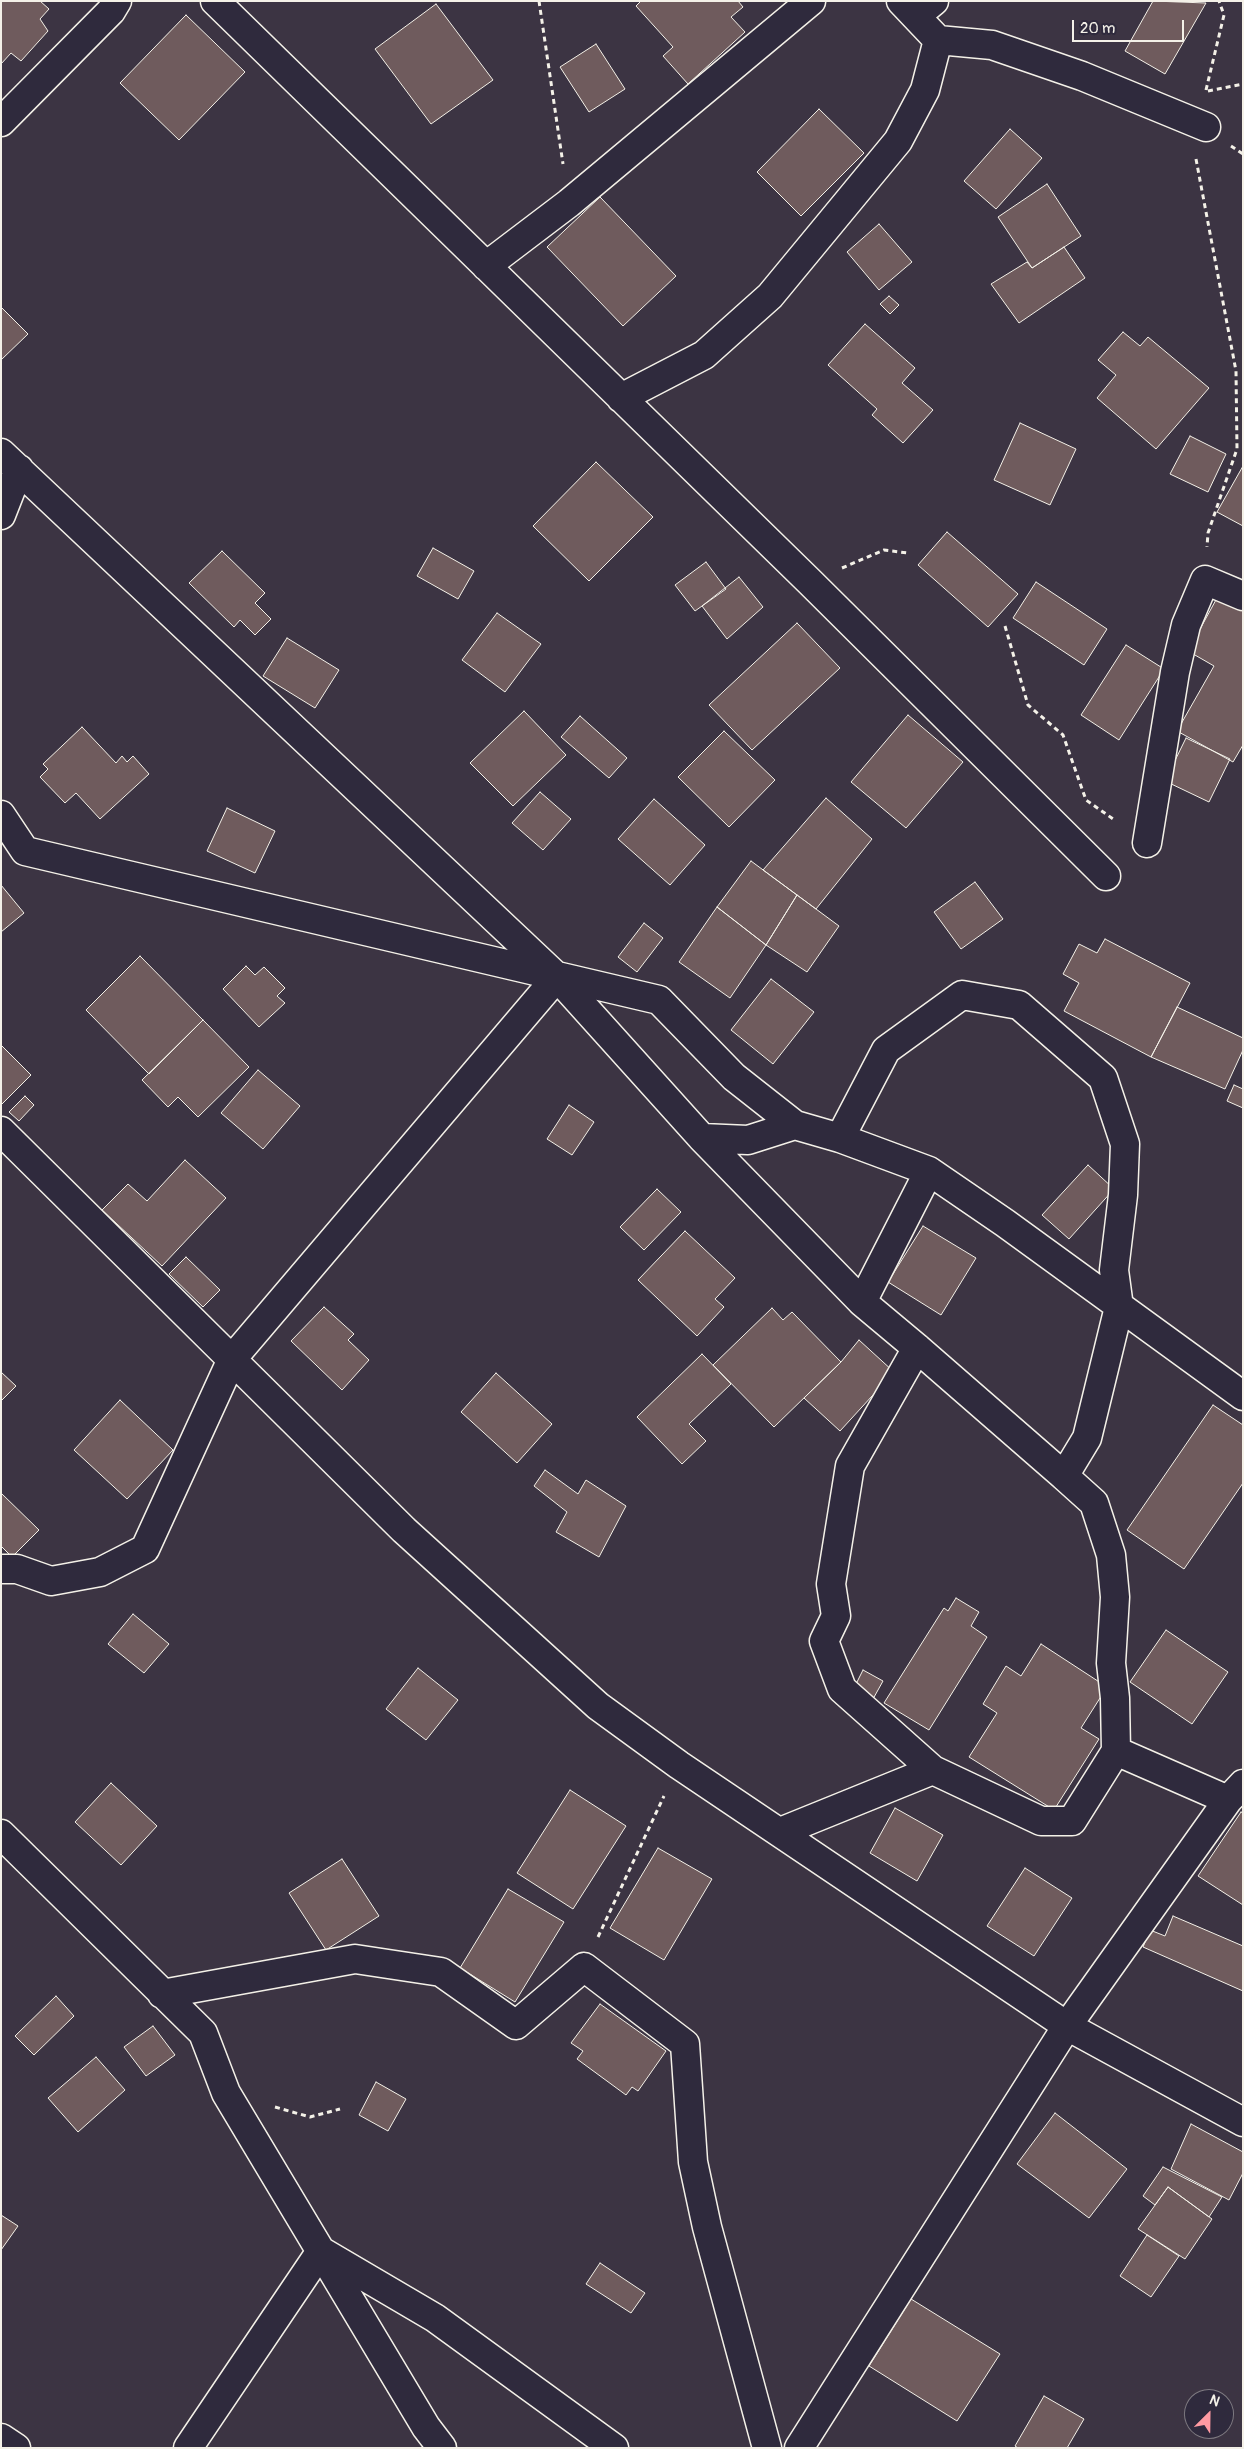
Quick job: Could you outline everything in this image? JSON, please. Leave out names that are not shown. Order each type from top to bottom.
[{"type":"street","points":[[1,122],[111,11],[117,1]]},
{"type":"street","points":[[215,1],[810,582],[1106,876]]},
{"type":"street","points":[[486,266],[570,203],[812,1]]},
{"type":"street","points":[[621,398],[704,355],[770,296],[898,141],[925,90],[938,40],[917,6]]},
{"type":"street","points":[[938,40],[992,45],[1082,76],[1197,124]]},
{"type":"street","points":[[1,515],[10,461]]},
{"type":"street","points":[[10,461],[557,977],[702,1138],[862,1302],[917,1348],[1094,1503],[1111,1555],[1115,1597],[1111,1663],[1115,1698],[1116,1752],[1072,1821],[1041,1820],[933,1770],[842,1689],[824,1641],[836,1616],[831,1584],[850,1466],[917,1348]]},
{"type":"street","points":[[1147,843],[1174,672],[1186,625],[1206,580],[1243,596]]},
{"type":"street","points":[[1,815],[25,851],[659,1000],[734,1077],[795,1125],[840,1138],[929,1171],[1005,1223],[1243,1396]]},
{"type":"street","points":[[1,1569],[17,1569],[51,1581],[100,1572],[145,1549],[232,1359],[557,977]]},
{"type":"street","points":[[840,1138],[886,1050],[962,995],[1019,1006],[1103,1078],[1125,1144],[1123,1195],[1114,1270],[1119,1307],[1086,1438],[1064,1476]]},
{"type":"street","points":[[702,1138],[748,1140],[795,1125]]},
{"type":"street","points":[[1,1131],[425,1550],[598,1706],[679,1765],[1068,2026],[1243,2122]]},
{"type":"street","points":[[862,1302],[929,1171]]},
{"type":"street","points":[[799,2448],[1068,2026],[1236,1792],[1116,1752]]},
{"type":"street","points":[[780,1832],[933,1770]]},
{"type":"street","points":[[1,1834],[203,2033],[226,2093],[426,2427],[442,2448]]},
{"type":"street","points":[[162,1994],[355,1959],[441,1972],[516,2025],[584,1967],[685,2044],[693,2162],[706,2227],[767,2448]]},
{"type":"street","points":[[188,2448],[321,2251]]},
{"type":"street","points":[[321,2251],[435,2318],[614,2448]]},
{"type":"street","points":[[1,2438],[16,2448]]},
{"type":"path","points":[[539,1],[570,203]]},
{"type":"path","points":[[1219,1],[1224,15],[1205,91],[1243,84]]},
{"type":"path","points":[[1197,124],[1236,371],[1236,449],[1208,533],[1206,580]]},
{"type":"path","points":[[810,582],[884,550],[908,553]]},
{"type":"path","points":[[1005,626],[1028,705],[1064,735],[1086,800],[1147,843]]},
{"type":"path","points":[[584,1967],[679,1765]]},
{"type":"path","points":[[226,2093],[310,2117],[340,2109]]},
{"type":"building","points":[[1,1],[40,1],[49,9],[40,19],[48,31],[21,61],[11,53],[1,64]]},
{"type":"building","points":[[641,1],[738,1],[743,7],[731,17],[745,32],[688,84],[663,56],[673,47],[636,6]]},
{"type":"building","points":[[1153,1],[1206,3],[1165,74],[1125,51]]},
{"type":"building","points":[[436,4],[493,80],[431,124],[375,49]]},
{"type":"building","points":[[186,15],[245,72],[179,140],[120,83]]},
{"type":"building","points":[[596,44],[625,89],[589,112],[560,67]]},
{"type":"building","points":[[819,109],[864,153],[801,216],[757,172]]},
{"type":"building","points":[[1010,129],[1042,158],[996,209],[964,181]]},
{"type":"building","points":[[1047,184],[1081,236],[1032,268],[998,217]]},
{"type":"building","points":[[600,197],[676,276],[623,326],[547,247]]},
{"type":"building","points":[[879,224],[912,262],[879,290],[847,252]]},
{"type":"building","points":[[1064,247],[1085,278],[1019,323],[991,284],[1027,262],[1032,268]]},
{"type":"building","points":[[889,296],[899,305],[890,314],[880,304]]},
{"type":"building","points":[[1,307],[28,334],[1,360]]},
{"type":"building","points":[[865,324],[915,368],[902,383],[933,410],[903,443],[872,415],[877,409],[828,365]]},
{"type":"building","points":[[1123,332],[1140,346],[1148,337],[1209,388],[1156,449],[1097,398],[1116,375],[1098,360]]},
{"type":"building","points":[[1020,423],[1076,449],[1050,505],[994,480]]},
{"type":"building","points":[[1190,436],[1226,454],[1208,492],[1170,474]]},
{"type":"building","points":[[596,462],[653,517],[589,581],[533,526]]},
{"type":"building","points":[[1243,466],[1243,526],[1217,512]]},
{"type":"building","points":[[947,532],[1018,594],[988,627],[918,565]]},
{"type":"building","points":[[433,548],[474,571],[458,599],[417,576]]},
{"type":"building","points":[[222,551],[265,593],[255,603],[271,619],[255,635],[240,620],[234,627],[189,583]]},
{"type":"building","points":[[706,562],[726,589],[695,611],[675,585]]},
{"type":"building","points":[[739,577],[763,607],[727,639],[702,606]]},
{"type":"building","points":[[1036,582],[1107,629],[1084,665],[1013,618]]},
{"type":"building","points":[[1217,598],[1243,611],[1243,745],[1233,762],[1177,731],[1214,666],[1188,651]]},
{"type":"building","points":[[497,613],[541,644],[505,692],[462,660]]},
{"type":"building","points":[[797,623],[840,668],[752,750],[709,705]]},
{"type":"building","points":[[287,638],[339,670],[315,708],[263,676]]},
{"type":"building","points":[[1126,645],[1164,669],[1119,740],[1081,715]]},
{"type":"building","points":[[524,711],[566,755],[513,806],[470,763]]},
{"type":"building","points":[[908,715],[963,762],[906,828],[851,782]]},
{"type":"building","points":[[580,716],[627,758],[609,778],[561,737]]},
{"type":"building","points":[[82,727],[116,763],[122,756],[127,762],[133,756],[149,774],[100,819],[76,793],[65,803],[40,777],[48,769],[43,764]]},
{"type":"building","points":[[724,731],[775,780],[729,827],[678,777]]},
{"type":"building","points":[[1186,738],[1230,759],[1209,802],[1165,781]]},
{"type":"building","points":[[540,792],[571,819],[543,850],[512,823]]},
{"type":"building","points":[[826,798],[872,839],[816,909],[763,870]]},
{"type":"building","points":[[654,799],[705,845],[670,885],[618,839]]},
{"type":"building","points":[[227,808],[275,831],[255,873],[207,851]]},
{"type":"building","points":[[751,861],[797,895],[766,945],[717,907]]},
{"type":"building","points":[[975,882],[1003,919],[961,949],[934,912]]},
{"type":"building","points":[[1,885],[24,913],[1,932]]},
{"type":"building","points":[[797,895],[839,926],[807,972],[766,945]]},
{"type":"building","points":[[717,907],[766,945],[730,998],[679,962]]},
{"type":"building","points":[[644,923],[663,938],[637,972],[618,957]]},
{"type":"building","points":[[1105,939],[1190,983],[1151,1057],[1064,1011],[1079,983],[1063,974],[1079,944],[1097,953]]},
{"type":"building","points":[[140,956],[203,1020],[149,1074],[86,1010]]},
{"type":"building","points":[[246,966],[255,975],[264,967],[285,988],[277,996],[285,1003],[259,1027],[223,989]]},
{"type":"building","points":[[771,979],[814,1012],[773,1064],[731,1030]]},
{"type":"building","points":[[1177,1007],[1243,1038],[1243,1050],[1225,1089],[1151,1057]]},
{"type":"building","points":[[203,1020],[249,1067],[198,1117],[178,1097],[168,1107],[142,1080]]},
{"type":"building","points":[[1,1045],[31,1075],[1,1105]]},
{"type":"building","points":[[258,1070],[300,1106],[263,1149],[221,1113]]},
{"type":"building","points":[[1234,1085],[1243,1089],[1243,1108],[1227,1101]]},
{"type":"building","points":[[25,1096],[34,1105],[19,1121],[9,1112]]},
{"type":"building","points":[[569,1105],[594,1122],[572,1155],[547,1139]]},
{"type":"building","points":[[185,1160],[226,1198],[162,1266],[102,1210],[128,1184],[147,1201]]},
{"type":"building","points":[[1088,1165],[1114,1189],[1069,1239],[1042,1215]]},
{"type":"building","points":[[657,1189],[681,1212],[644,1250],[620,1227]]},
{"type":"building","points":[[923,1226],[976,1258],[941,1315],[888,1282]]},
{"type":"building","points":[[685,1231],[735,1278],[715,1299],[724,1307],[697,1336],[638,1280]]},
{"type":"building","points":[[186,1257],[220,1290],[203,1307],[169,1274]]},
{"type":"building","points":[[324,1307],[354,1334],[348,1340],[369,1360],[342,1390],[291,1341]]},
{"type":"building","points":[[772,1308],[783,1320],[792,1312],[841,1362],[774,1427],[713,1365]]},
{"type":"building","points":[[859,1340],[894,1372],[840,1431],[804,1398],[841,1362]]},
{"type":"building","points":[[702,1354],[731,1384],[689,1424],[706,1441],[682,1464],[637,1417]]},
{"type":"building","points":[[1,1372],[16,1386],[1,1401]]},
{"type":"building","points":[[496,1373],[552,1424],[517,1463],[461,1412]]},
{"type":"building","points":[[120,1400],[173,1450],[127,1499],[74,1450]]},
{"type":"building","points":[[1213,1405],[1243,1425],[1243,1483],[1184,1569],[1127,1530]]},
{"type":"building","points":[[545,1470],[578,1494],[586,1480],[626,1506],[599,1557],[556,1532],[567,1512],[534,1486]]},
{"type":"building","points":[[1,1493],[39,1530],[12,1557],[1,1546]]},
{"type":"building","points":[[956,1598],[979,1612],[971,1626],[987,1637],[929,1730],[884,1703],[944,1608],[948,1611]]},
{"type":"building","points":[[133,1614],[169,1644],[144,1673],[108,1644]]},
{"type":"building","points":[[1166,1630],[1228,1672],[1192,1724],[1130,1682]]},
{"type":"building","points":[[1041,1644],[1107,1687],[1081,1728],[1099,1739],[1054,1810],[969,1757],[997,1713],[983,1704],[1006,1666],[1021,1676]]},
{"type":"building","points":[[418,1668],[458,1700],[426,1740],[386,1709]]},
{"type":"building","points":[[863,1670],[883,1681],[873,1699],[854,1688]]},
{"type":"building","points":[[111,1783],[157,1826],[121,1865],[75,1822]]},
{"type":"building","points":[[570,1790],[626,1826],[573,1909],[517,1873]]},
{"type":"building","points":[[895,1808],[943,1835],[917,1881],[870,1853]]},
{"type":"building","points":[[1241,1812],[1243,1813],[1243,1905],[1198,1876]]},
{"type":"building","points":[[658,1848],[712,1879],[664,1960],[610,1928]]},
{"type":"building","points":[[342,1859],[379,1916],[326,1950],[289,1893]]},
{"type":"building","points":[[1025,1868],[1072,1898],[1034,1956],[987,1926]]},
{"type":"building","points":[[508,1889],[564,1922],[515,2002],[460,1968]]},
{"type":"building","points":[[1173,1916],[1243,1946],[1243,1991],[1143,1947],[1150,1930],[1165,1936]]},
{"type":"building","points":[[56,1996],[74,2016],[34,2055],[15,2036]]},
{"type":"building","points":[[600,2004],[666,2051],[638,2091],[632,2087],[626,2095],[577,2059],[583,2051],[571,2043]]},
{"type":"building","points":[[153,2026],[175,2055],[146,2076],[124,2047]]},
{"type":"building","points":[[96,2057],[125,2090],[78,2132],[48,2098]]},
{"type":"building","points":[[376,2082],[406,2099],[388,2131],[359,2115]]},
{"type":"building","points":[[1055,2113],[1127,2169],[1089,2218],[1017,2164]]},
{"type":"building","points":[[1191,2124],[1243,2152],[1243,2173],[1229,2200],[1171,2169]]},
{"type":"building","points":[[1163,2167],[1222,2197],[1209,2217],[1168,2187],[1155,2205],[1143,2196]]},
{"type":"building","points":[[1168,2187],[1212,2219],[1185,2259],[1138,2229]]},
{"type":"building","points":[[1,2215],[18,2226],[1,2250]]},
{"type":"building","points":[[1147,2235],[1179,2256],[1151,2297],[1120,2276]]},
{"type":"building","points":[[600,2263],[645,2293],[631,2313],[586,2284]]},
{"type":"building","points":[[911,2299],[1000,2354],[957,2421],[869,2366]]},
{"type":"building","points":[[1044,2396],[1084,2419],[1067,2448],[1018,2448],[1015,2446]]}]
